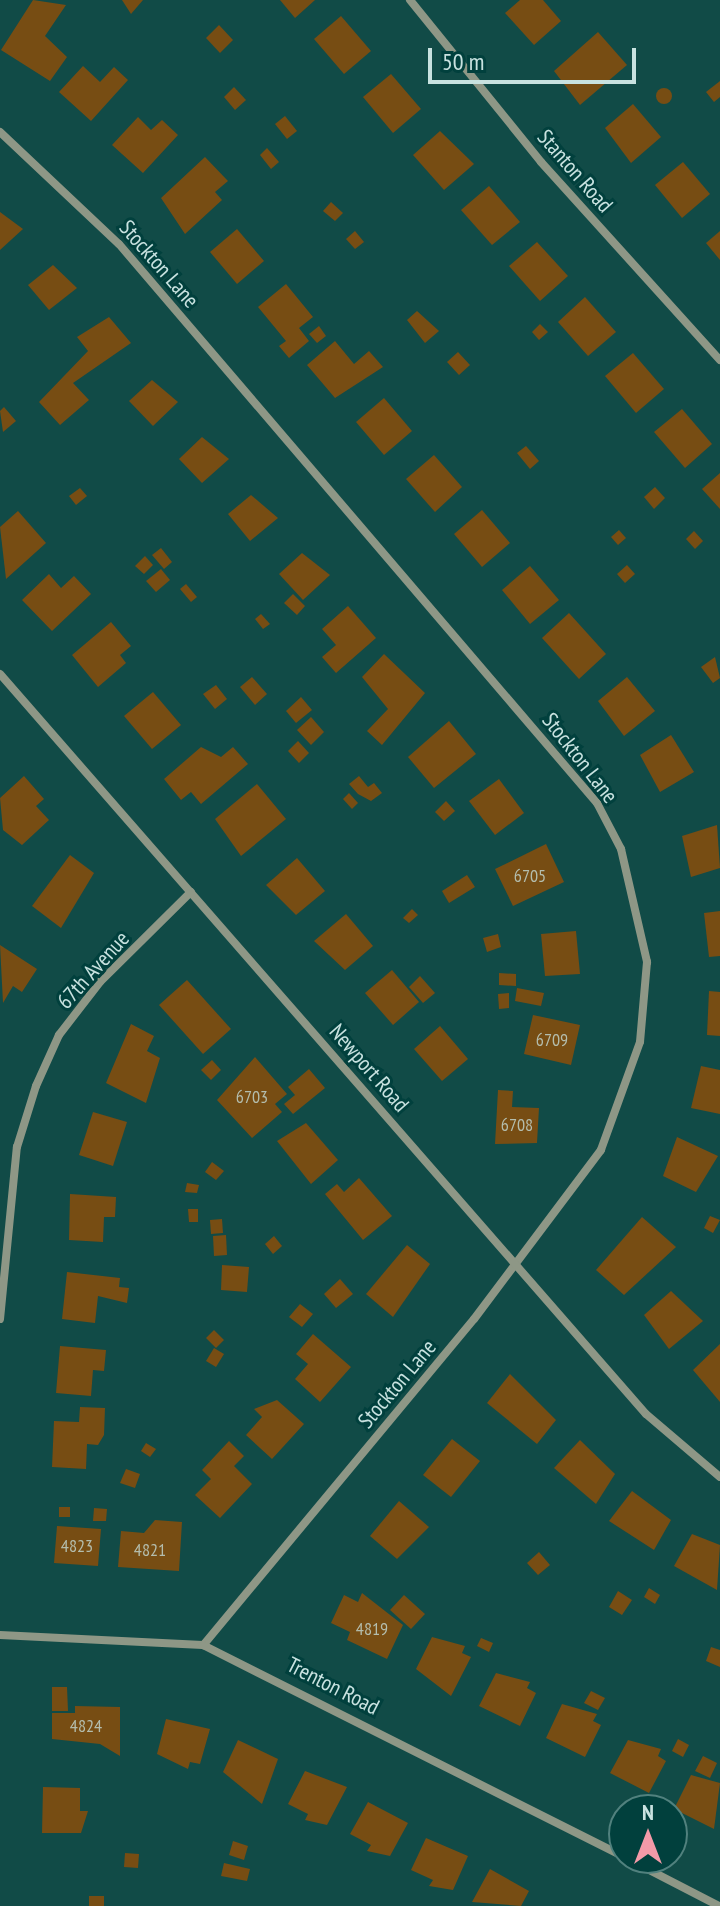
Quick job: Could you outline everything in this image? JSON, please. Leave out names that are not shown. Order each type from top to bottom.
[{"type":"street","name":"Stanton Road","points":[[410,0],[541,162],[720,360]]},
{"type":"street","name":"Stockton Lane","points":[[0,132],[56,178],[155,286],[567,765],[621,849],[647,962],[640,1042],[601,1150],[516,1264],[203,1645]]},
{"type":"street","name":"Newport Road","points":[[0,674],[646,1414],[720,1477]]},
{"type":"street","name":"67th Avenue","points":[[0,1319],[17,1147],[36,1086],[59,1035],[100,982],[191,892]]},
{"type":"street","name":"Trenton Road","points":[[0,1635],[203,1645],[608,1848]]},
{"type":"street","name":"Trenton Road","points":[[658,1874],[719,1906]]},
{"type":"building","points":[[33,0],[66,5],[45,36],[67,57],[50,81],[1,50]]},
{"type":"building","points":[[122,0],[143,0],[131,14]]},
{"type":"building","points":[[280,0],[315,0],[295,18]]},
{"type":"building","points":[[520,0],[543,0],[561,21],[534,45],[505,13]]},
{"type":"building","points":[[341,16],[371,51],[344,74],[314,39]]},
{"type":"building","points":[[219,25],[233,40],[220,53],[206,38]]},
{"type":"building","points":[[598,32],[627,65],[580,105],[554,71]]},
{"type":"building","points":[[83,66],[100,82],[114,67],[128,80],[91,121],[59,92]]},
{"type":"building","points":[[391,74],[421,109],[393,133],[363,97]]},
{"type":"building","points":[[720,81],[720,97],[714,102],[706,92]]},
{"type":"building","points":[[234,87],[246,100],[235,110],[224,97]]},
{"type":"building","points":[[661,88],[667,88],[672,96],[670,102],[661,104],[656,99],[656,93]]},
{"type":"building","points":[[633,104],[661,137],[631,163],[605,128]]},
{"type":"building","points":[[285,116],[297,131],[287,139],[275,124]]},
{"type":"building","points":[[138,117],[151,130],[162,120],[178,135],[143,173],[112,145]]},
{"type":"building","points":[[440,131],[474,164],[444,190],[413,155]]},
{"type":"building","points":[[267,148],[279,162],[271,169],[260,155]]},
{"type":"building","points":[[205,157],[228,181],[215,192],[222,200],[185,234],[161,198]]},
{"type":"building","points":[[683,162],[710,194],[682,218],[655,185]]},
{"type":"building","points":[[489,186],[520,222],[492,245],[461,210]]},
{"type":"building","points":[[331,202],[343,213],[335,221],[323,211]]},
{"type":"building","points":[[0,212],[23,229],[0,250]]},
{"type":"building","points":[[237,229],[264,261],[237,284],[210,252]]},
{"type":"building","points":[[355,231],[364,242],[355,249],[346,239]]},
{"type":"building","points":[[720,231],[720,260],[706,243]]},
{"type":"building","points":[[537,242],[568,276],[540,301],[509,266]]},
{"type":"building","points":[[53,265],[77,288],[49,310],[28,285]]},
{"type":"building","points":[[286,284],[313,317],[299,328],[309,341],[289,358],[279,346],[286,341],[258,307]]},
{"type":"building","points":[[585,297],[616,332],[588,356],[558,322]]},
{"type":"building","points":[[417,311],[439,331],[425,343],[407,320]]},
{"type":"building","points":[[109,317],[131,343],[73,383],[89,400],[60,425],[39,402],[88,351],[77,337]]},
{"type":"building","points":[[540,324],[548,332],[539,340],[532,332]]},
{"type":"building","points":[[319,326],[326,336],[317,343],[309,334]]},
{"type":"building","points":[[335,341],[354,364],[369,351],[383,367],[335,398],[307,365]]},
{"type":"building","points":[[458,352],[470,365],[459,375],[447,362]]},
{"type":"building","points":[[633,353],[664,389],[636,413],[605,376]]},
{"type":"building","points":[[152,380],[178,402],[153,426],[129,401]]},
{"type":"building","points":[[384,398],[412,431],[384,455],[356,422]]},
{"type":"building","points":[[4,407],[16,421],[3,432],[0,411]]},
{"type":"building","points":[[682,409],[712,444],[685,468],[654,432]]},
{"type":"building","points":[[202,437],[229,459],[202,483],[179,459]]},
{"type":"building","points":[[526,446],[539,461],[530,469],[517,453]]},
{"type":"building","points":[[434,455],[462,487],[435,512],[406,479]]},
{"type":"building","points":[[720,473],[720,509],[702,489]]},
{"type":"building","points":[[655,487],[665,498],[654,509],[644,497]]},
{"type":"building","points":[[80,488],[87,496],[76,505],[69,496]]},
{"type":"building","points":[[251,495],[278,518],[250,541],[228,514]]},
{"type":"building","points":[[482,510],[510,543],[482,567],[454,534]]},
{"type":"building","points":[[18,511],[46,543],[6,579],[0,527]]},
{"type":"building","points":[[619,530],[626,538],[618,545],[611,537]]},
{"type":"building","points":[[694,531],[703,541],[695,549],[686,539]]},
{"type":"building","points":[[161,548],[172,562],[164,569],[152,555]]},
{"type":"building","points":[[302,553],[330,575],[303,600],[279,574]]},
{"type":"building","points":[[145,556],[153,565],[144,574],[135,566]]},
{"type":"building","points":[[627,565],[635,574],[625,583],[617,574]]},
{"type":"building","points":[[530,566],[559,600],[530,624],[502,590]]},
{"type":"building","points":[[161,569],[170,580],[156,592],[146,581]]},
{"type":"building","points":[[49,574],[61,588],[74,576],[91,594],[52,631],[22,600]]},
{"type":"building","points":[[186,584],[197,597],[191,602],[180,589]]},
{"type":"building","points":[[293,594],[305,606],[297,615],[284,603]]},
{"type":"building","points":[[348,606],[376,638],[336,673],[322,657],[336,645],[322,629]]},
{"type":"building","points":[[569,613],[606,654],[579,679],[542,638]]},
{"type":"building","points":[[261,614],[270,624],[263,629],[255,619]]},
{"type":"building","points":[[111,622],[131,646],[120,655],[126,663],[98,687],[72,655]]},
{"type":"building","points":[[384,654],[425,693],[382,745],[367,731],[388,709],[362,677]]},
{"type":"building","points":[[715,657],[720,678],[713,683],[701,667]]},
{"type":"building","points":[[252,677],[267,694],[255,705],[240,687]]},
{"type":"building","points":[[627,677],[655,711],[624,736],[598,701]]},
{"type":"building","points":[[216,685],[227,699],[215,709],[203,694]]},
{"type":"building","points":[[153,692],[181,725],[152,749],[124,716]]},
{"type":"building","points":[[301,697],[312,710],[296,723],[286,711]]},
{"type":"building","points":[[311,717],[324,732],[311,745],[297,730]]},
{"type":"building","points":[[449,721],[476,754],[434,788],[408,757]]},
{"type":"building","points":[[671,735],[694,772],[660,792],[640,755]]},
{"type":"building","points":[[298,741],[309,753],[299,763],[288,751]]},
{"type":"building","points":[[201,747],[221,757],[233,747],[248,764],[201,804],[191,792],[181,800],[164,779]]},
{"type":"building","points":[[24,776],[44,799],[36,806],[49,820],[22,845],[3,830],[0,798]]},
{"type":"building","points":[[359,776],[368,787],[374,783],[382,793],[371,801],[358,794],[349,784]]},
{"type":"building","points":[[499,779],[524,813],[495,835],[469,801]]},
{"type":"building","points":[[257,784],[286,819],[241,856],[215,819]]},
{"type":"building","points":[[349,793],[358,803],[352,809],[343,799]]},
{"type":"building","points":[[446,801],[455,811],[444,821],[435,812]]},
{"type":"building","points":[[717,825],[720,868],[691,877],[682,836]]},
{"type":"building","points":[[546,844],[564,882],[513,906],[495,869]]},
{"type":"building","points":[[70,855],[94,873],[61,928],[32,906]]},
{"type":"building","points":[[297,858],[325,891],[296,915],[266,885]]},
{"type":"building","points":[[467,875],[475,887],[449,903],[442,891]]},
{"type":"building","points":[[412,909],[418,915],[409,923],[403,918]]},
{"type":"building","points":[[720,911],[720,956],[709,957],[704,913]]},
{"type":"building","points":[[346,914],[373,946],[345,970],[314,941]]},
{"type":"building","points":[[576,931],[580,974],[545,976],[541,934]]},
{"type":"building","points":[[498,934],[501,947],[487,952],[483,938]]},
{"type":"building","points":[[0,945],[37,969],[22,992],[13,986],[3,1003]]},
{"type":"building","points":[[392,970],[419,1002],[393,1025],[365,993]]},
{"type":"building","points":[[499,973],[516,974],[516,986],[499,985]]},
{"type":"building","points":[[420,976],[435,993],[423,1003],[409,987]]},
{"type":"building","points":[[187,980],[231,1029],[203,1054],[159,1005]]},
{"type":"building","points":[[517,988],[544,993],[541,1006],[515,1001]]},
{"type":"building","points":[[709,991],[720,992],[720,1036],[707,1035]]},
{"type":"building","points":[[509,993],[509,1008],[499,1009],[498,994]]},
{"type":"building","points":[[533,1015],[580,1025],[571,1065],[524,1054]]},
{"type":"building","points":[[131,1024],[154,1036],[147,1051],[160,1058],[146,1103],[106,1083]]},
{"type":"building","points":[[440,1026],[468,1059],[442,1081],[414,1049]]},
{"type":"building","points":[[255,1057],[287,1094],[275,1104],[282,1112],[252,1138],[217,1100]]},
{"type":"building","points":[[212,1060],[221,1070],[211,1080],[201,1070]]},
{"type":"building","points":[[701,1066],[720,1070],[720,1114],[691,1108]]},
{"type":"building","points":[[309,1069],[325,1088],[293,1114],[284,1104],[295,1095],[288,1087]]},
{"type":"building","points":[[498,1090],[513,1091],[512,1107],[539,1108],[537,1143],[495,1144]]},
{"type":"building","points":[[93,1112],[127,1122],[113,1166],[79,1155]]},
{"type":"building","points":[[306,1123],[338,1160],[311,1184],[277,1141]]},
{"type":"building","points":[[677,1137],[718,1156],[696,1192],[663,1176]]},
{"type":"building","points":[[212,1162],[224,1171],[216,1180],[205,1172]]},
{"type":"building","points":[[359,1178],[392,1216],[363,1240],[325,1194],[337,1184],[344,1192]]},
{"type":"building","points":[[187,1183],[199,1185],[197,1193],[185,1192]]},
{"type":"building","points":[[70,1194],[116,1197],[115,1217],[104,1217],[103,1242],[69,1240]]},
{"type":"building","points":[[188,1209],[198,1209],[198,1222],[189,1222]]},
{"type":"building","points":[[710,1216],[720,1220],[713,1233],[704,1228]]},
{"type":"building","points":[[642,1217],[676,1247],[624,1295],[596,1270]]},
{"type":"building","points":[[222,1219],[223,1233],[211,1234],[210,1220]]},
{"type":"building","points":[[226,1235],[227,1255],[214,1256],[213,1236]]},
{"type":"building","points":[[274,1236],[282,1246],[273,1254],[265,1244]]},
{"type":"building","points":[[407,1245],[430,1264],[393,1317],[366,1294]]},
{"type":"building","points":[[222,1265],[249,1267],[247,1292],[221,1290]]},
{"type":"building","points":[[67,1272],[120,1278],[119,1287],[129,1288],[127,1303],[98,1296],[95,1323],[62,1319]]},
{"type":"building","points":[[340,1279],[353,1294],[336,1308],[324,1294]]},
{"type":"building","points":[[671,1291],[703,1321],[669,1349],[644,1315]]},
{"type":"building","points":[[300,1304],[313,1314],[302,1327],[289,1317]]},
{"type":"building","points":[[214,1330],[224,1340],[216,1348],[206,1338]]},
{"type":"building","points":[[313,1334],[351,1367],[320,1402],[295,1379],[308,1364],[296,1354]]},
{"type":"building","points":[[720,1344],[720,1402],[693,1370]]},
{"type":"building","points":[[60,1346],[106,1350],[104,1371],[93,1370],[91,1396],[56,1393]]},
{"type":"building","points":[[214,1348],[224,1354],[216,1367],[206,1361]]},
{"type":"building","points":[[510,1374],[556,1420],[537,1444],[487,1403]]},
{"type":"building","points":[[277,1400],[304,1424],[272,1459],[246,1435],[262,1417],[254,1409]]},
{"type":"building","points":[[80,1407],[105,1408],[104,1435],[98,1445],[87,1444],[86,1469],[52,1467],[54,1421],[79,1422]]},
{"type":"building","points":[[452,1439],[480,1461],[451,1497],[423,1475]]},
{"type":"building","points":[[580,1440],[615,1474],[596,1504],[554,1468]]},
{"type":"building","points":[[229,1441],[244,1456],[234,1466],[252,1484],[220,1518],[195,1495],[211,1479],[202,1470]]},
{"type":"building","points":[[146,1443],[156,1449],[150,1457],[141,1451]]},
{"type":"building","points":[[126,1469],[140,1474],[135,1488],[120,1483]]},
{"type":"building","points":[[632,1491],[671,1520],[654,1550],[609,1521]]},
{"type":"building","points":[[399,1501],[429,1527],[397,1559],[370,1536]]},
{"type":"building","points":[[59,1507],[70,1507],[70,1517],[59,1517]]},
{"type":"building","points":[[94,1508],[107,1509],[106,1521],[93,1521]]},
{"type":"building","points":[[155,1520],[182,1522],[179,1571],[118,1567],[121,1531],[144,1533]]},
{"type":"building","points":[[57,1526],[101,1529],[98,1566],[54,1563]]},
{"type":"building","points":[[692,1534],[720,1545],[717,1590],[674,1566]]},
{"type":"building","points":[[539,1552],[550,1565],[538,1575],[527,1563]]},
{"type":"building","points":[[649,1588],[660,1595],[655,1604],[644,1597]]},
{"type":"building","points":[[618,1591],[632,1600],[622,1615],[609,1607]]},
{"type":"building","points":[[362,1593],[403,1625],[387,1659],[347,1640],[350,1632],[331,1623],[344,1595],[358,1602]]},
{"type":"building","points":[[404,1595],[425,1614],[411,1629],[390,1610]]},
{"type":"building","points":[[432,1637],[465,1646],[462,1653],[471,1657],[451,1696],[416,1669]]},
{"type":"building","points":[[481,1638],[493,1643],[489,1652],[477,1646]]},
{"type":"building","points":[[711,1647],[720,1650],[720,1667],[706,1661]]},
{"type":"building","points":[[496,1673],[530,1682],[527,1688],[536,1693],[520,1726],[479,1706]]},
{"type":"building","points":[[52,1687],[67,1687],[68,1711],[52,1711]]},
{"type":"building","points":[[591,1691],[605,1698],[598,1710],[584,1703]]},
{"type":"building","points":[[562,1704],[597,1714],[593,1721],[601,1725],[585,1757],[546,1738]]},
{"type":"building","points":[[75,1706],[120,1707],[120,1756],[100,1744],[52,1739],[52,1713],[75,1713]]},
{"type":"building","points":[[166,1719],[210,1729],[200,1764],[190,1762],[188,1769],[157,1754]]},
{"type":"building","points":[[678,1739],[689,1745],[683,1757],[672,1751]]},
{"type":"building","points":[[238,1740],[278,1759],[262,1804],[223,1772]]},
{"type":"building","points":[[628,1740],[661,1749],[658,1756],[666,1761],[649,1793],[610,1773]]},
{"type":"building","points":[[703,1756],[717,1763],[710,1778],[695,1771]]},
{"type":"building","points":[[305,1771],[347,1787],[327,1825],[305,1820],[308,1814],[288,1804]]},
{"type":"building","points":[[691,1775],[720,1783],[714,1829],[688,1816],[688,1794],[682,1794]]},
{"type":"building","points":[[43,1787],[80,1788],[80,1811],[88,1811],[81,1833],[42,1833]]},
{"type":"building","points":[[368,1802],[408,1823],[390,1856],[367,1851],[371,1845],[350,1834]]},
{"type":"building","points":[[426,1838],[468,1856],[453,1890],[429,1886],[433,1880],[411,1870]]},
{"type":"building","points":[[233,1841],[248,1846],[244,1860],[229,1855]]},
{"type":"building","points":[[125,1853],[139,1854],[138,1868],[124,1867]]},
{"type":"building","points":[[224,1863],[250,1869],[247,1881],[221,1876]]},
{"type":"building","points":[[490,1869],[529,1891],[521,1906],[472,1902]]},
{"type":"building","points":[[89,1896],[104,1896],[104,1906],[89,1906]]}]
